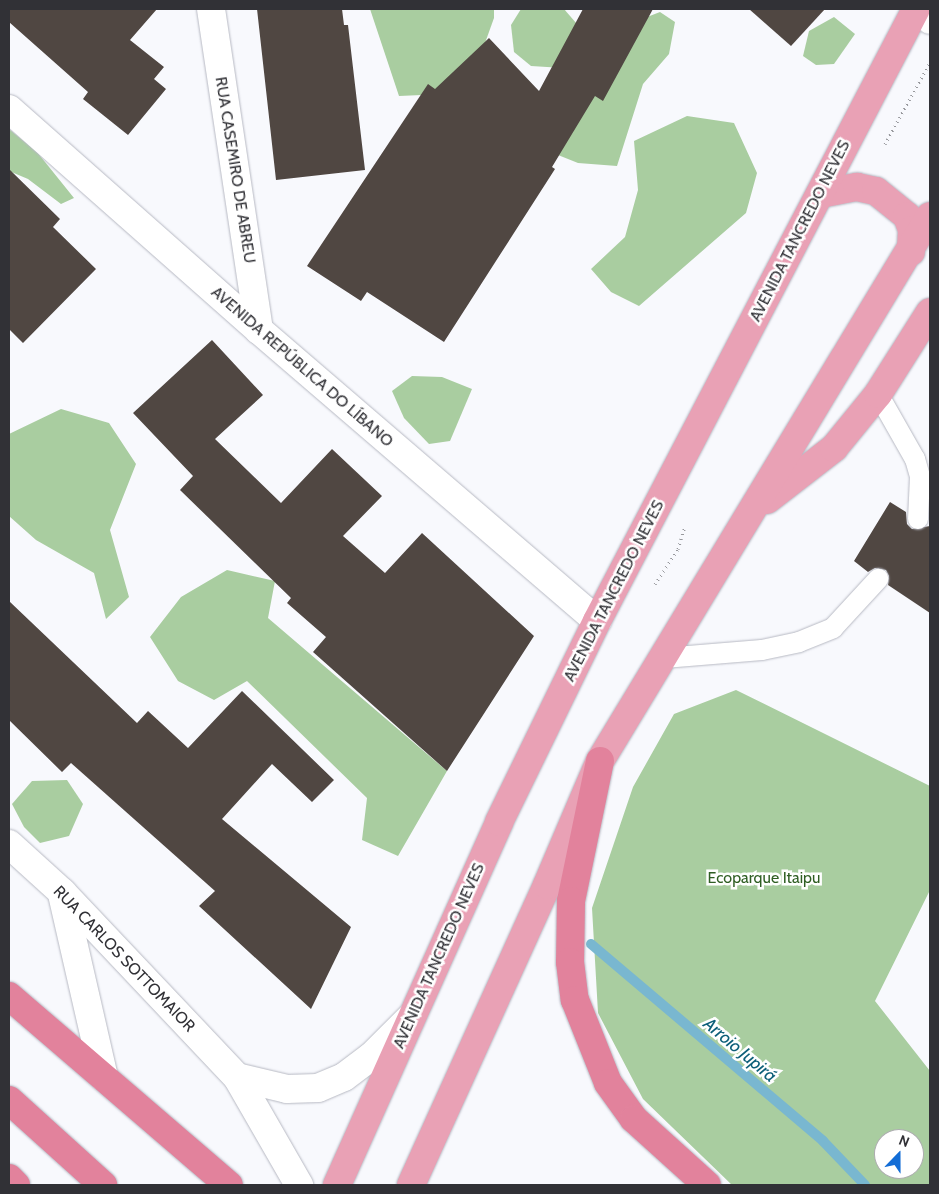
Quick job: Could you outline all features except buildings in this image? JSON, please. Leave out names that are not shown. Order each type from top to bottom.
[{"type":"highway","points":[[600,761],[571,901],[570,962],[575,1000],[608,1083],[634,1119],[707,1185]]},
{"type":"highway","points":[[9,996],[229,1185]]},
{"type":"highway","points":[[9,1100],[103,1185]]},
{"type":"highway","points":[[9,1178],[16,1185]]},
{"type":"main road","name":"AVENIDA TANCREDO NEVES","points":[[337,1185],[415,1014],[499,822],[597,621],[916,9]]},
{"type":"main road","points":[[820,194],[857,186],[882,195],[907,216],[912,230],[911,252]]},
{"type":"main road","points":[[411,1185],[547,885],[600,761],[911,252],[930,216]]},
{"type":"main road","points":[[754,510],[834,448],[878,394],[930,312]]},
{"type":"street","name":"RUA CASEMIRO DE ABREU","points":[[211,9],[259,330]]},
{"type":"street","points":[[928,9],[930,20]]},
{"type":"street","name":"AVENIDA REPÚBLICA DO LÍBANO","points":[[9,109],[259,330],[597,621]]},
{"type":"street","name":"RUA CARLOS SOTTOMAIOR","points":[[9,844],[62,892],[236,1077],[299,1185]]},
{"type":"street","points":[[62,892],[104,1077]]},
{"type":"street","points":[[236,1077],[287,1088],[318,1088],[344,1077],[372,1057],[415,1014]]},
{"type":"lane","points":[[878,394],[915,459],[920,477],[918,519]]},
{"type":"lane","points":[[664,658],[762,650],[799,642],[832,628],[878,579]]},
{"type":"green space","points":[[370,9],[494,9],[494,18],[467,93],[399,96]]},
{"type":"green space","points":[[521,9],[564,9],[583,31],[563,68],[531,66],[514,52],[511,25]]},
{"type":"green space","points":[[660,12],[675,22],[669,54],[643,84],[617,166],[578,163],[553,153],[629,24]]},
{"type":"green space","points":[[834,17],[855,34],[834,64],[816,65],[803,56],[809,31]]},
{"type":"green space","points":[[687,116],[734,123],[757,173],[746,213],[639,306],[611,292],[591,269],[625,237],[638,190],[634,141]]},
{"type":"green space","points":[[9,129],[37,152],[74,198],[61,204],[28,179],[9,171]]},
{"type":"green space","points":[[412,376],[442,377],[472,389],[450,441],[429,444],[404,418],[392,391]]},
{"type":"green space","points":[[61,409],[109,423],[136,464],[110,530],[129,597],[106,619],[94,573],[36,540],[9,516],[9,434]]},
{"type":"green space","points":[[227,570],[275,581],[268,618],[447,771],[398,856],[362,840],[367,798],[247,681],[214,700],[178,681],[150,637],[181,597]]},
{"type":"green space","name":"Ecoparque Itaipu","points":[[736,690],[930,786],[930,890],[875,1001],[930,1071],[930,1185],[732,1185],[643,1099],[598,1013],[592,908],[633,787],[674,714]]},
{"type":"green space","points":[[67,780],[83,804],[69,836],[40,843],[24,827],[12,804],[32,781]]},
{"type":"waterway","name":"Arroio Jupirá","points":[[591,944],[823,1141],[865,1185]]}]
